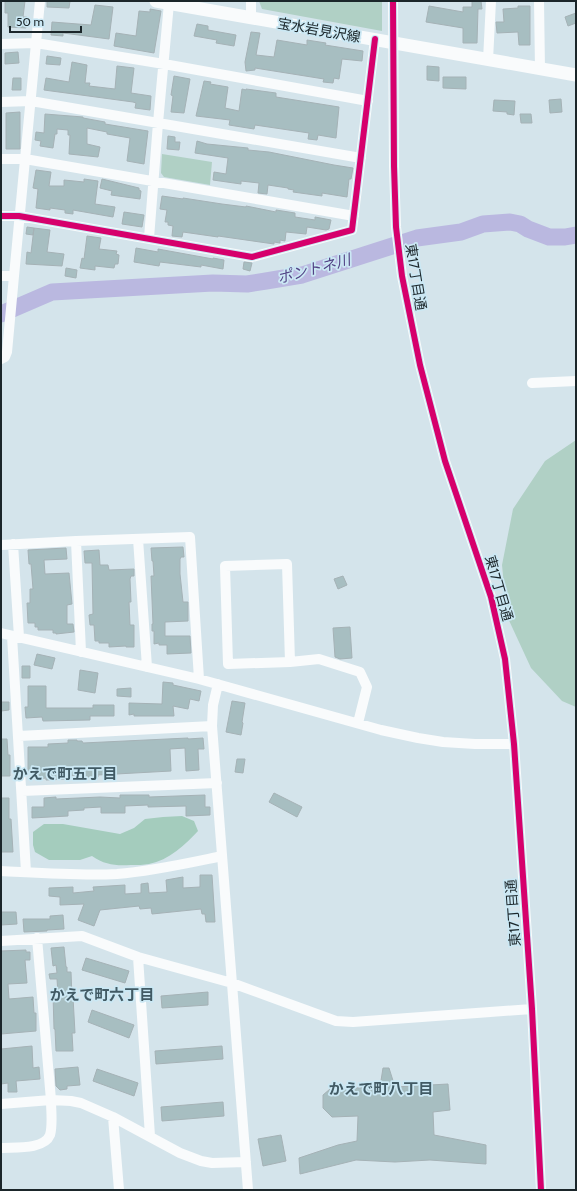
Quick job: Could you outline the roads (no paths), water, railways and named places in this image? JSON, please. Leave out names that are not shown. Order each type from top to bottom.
[{"type":"main road","name":"宝水岩見沢線","points":[[163,2],[187,4],[251,18],[576,75]]},
{"type":"street","points":[[1,359],[5,357],[8,352],[19,216],[40,1]]},
{"type":"street","points":[[251,1],[251,18]]},
{"type":"street","name":"東17丁目通","points":[[392,1],[396,227],[402,276],[420,365],[445,461],[491,597],[505,659],[514,744],[532,1009],[541,1190]]},
{"type":"street","points":[[488,60],[491,1]]},
{"type":"street","points":[[538,1],[540,69]]},
{"type":"street","points":[[149,238],[164,64],[163,2]]},
{"type":"street","points":[[1,216],[19,216],[252,257],[352,230],[375,40]]},
{"type":"street","points":[[1,44],[36,43],[164,64],[368,101]]},
{"type":"street","points":[[1,102],[31,101],[361,158]]},
{"type":"street","points":[[1,160],[25,159],[354,216]]},
{"type":"street","points":[[1,276],[14,276]]},
{"type":"street","points":[[532,383],[576,381]]},
{"type":"street","points":[[1,545],[190,537],[199,679]]},
{"type":"street","points":[[138,539],[147,667]]},
{"type":"street","points":[[76,541],[81,652]]},
{"type":"street","points":[[13,544],[15,637],[26,872]]},
{"type":"street","points":[[290,662],[287,564],[225,566],[228,664],[290,662],[319,659],[360,672],[367,687],[358,723]]},
{"type":"street","points":[[1,633],[199,679],[388,731],[443,742],[514,744]]},
{"type":"street","points":[[218,684],[213,705],[212,726],[248,1190]]},
{"type":"street","points":[[19,736],[212,726]]},
{"type":"street","points":[[22,791],[217,783]]},
{"type":"street","points":[[1,871],[118,874],[176,866],[222,856]]},
{"type":"street","points":[[1,941],[82,936],[138,957],[232,984],[336,1022],[532,1009]]},
{"type":"street","points":[[1,1148],[35,1146],[42,1144],[50,1135],[51,1100],[37,938]]},
{"type":"street","points":[[138,957],[150,1136]]},
{"type":"street","points":[[1,1104],[51,1100],[81,1103],[113,1117],[180,1153],[201,1161],[212,1163],[246,1162]]},
{"type":"street","points":[[113,1117],[119,1190]]},
{"type":"waterway","name":"ポントネ川","points":[[1,314],[52,292],[213,283],[247,284],[302,275],[417,238],[461,232],[483,224],[510,222],[520,224],[528,229],[549,237],[576,235]]},
{"type":"district","name":"かえで町五丁目","points":[[65,774]]},
{"type":"district","name":"かえで町六丁目","points":[[102,995]]},
{"type":"district","name":"かえで町八丁目","points":[[381,1089]]}]
